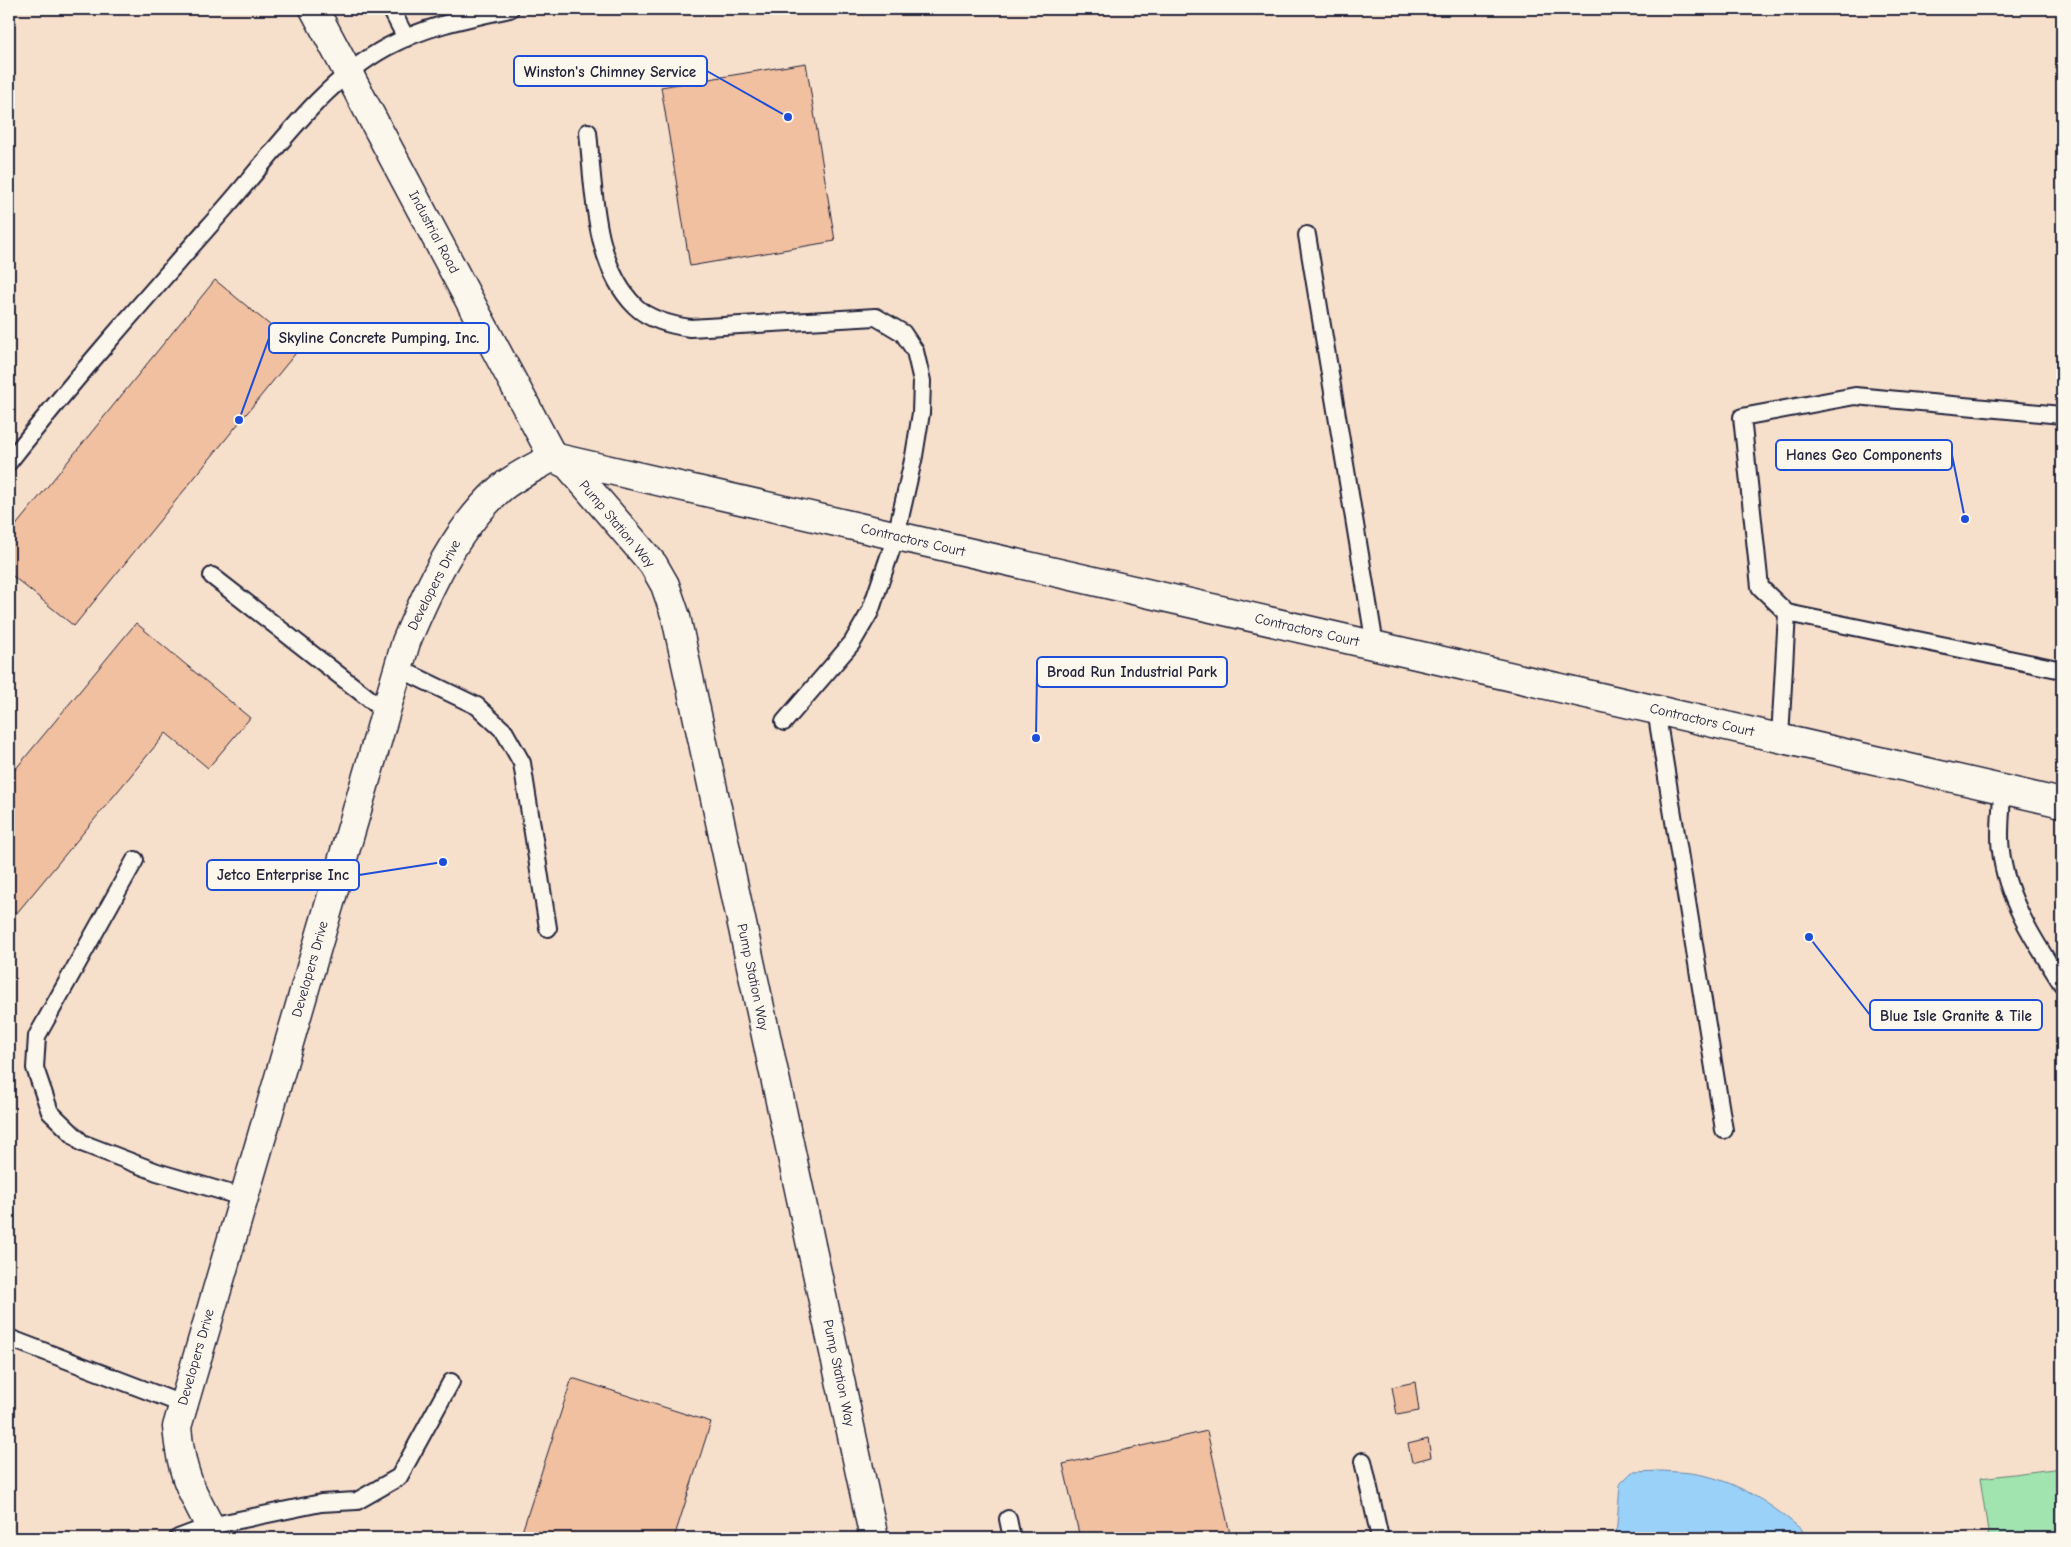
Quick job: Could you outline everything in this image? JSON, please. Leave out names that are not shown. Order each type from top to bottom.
[{"type":"street","name":"Industrial Road","points":[[314,9],[350,73],[553,457]]},
{"type":"street","name":"Contractors Court","points":[[553,457],[2062,803]]},
{"type":"street","name":"Developers Drive","points":[[213,1532],[188,1485],[180,1460],[177,1426],[242,1197],[406,642],[422,602],[456,539],[501,489],[553,457]]},
{"type":"street","name":"Pump Station Way","points":[[553,457],[568,465],[653,564],[665,585],[676,617],[874,1538]]},
{"type":"lane","points":[[391,9],[406,38]]},
{"type":"lane","points":[[9,462],[65,390],[328,90],[386,47],[406,38],[453,21],[510,9]]},
{"type":"lane","points":[[588,132],[600,236],[613,277],[635,307],[664,323],[690,328],[876,317],[903,333],[915,351],[922,382],[921,413],[914,456],[896,536],[870,612],[852,643],[784,722]]},
{"type":"lane","points":[[1307,235],[1375,645]]},
{"type":"lane","points":[[2062,415],[1855,396],[1742,417],[1760,586],[1787,613],[2062,670]]},
{"type":"lane","points":[[212,576],[386,711]]},
{"type":"lane","points":[[1780,738],[1787,613]]},
{"type":"lane","points":[[398,668],[477,706],[504,731],[522,763],[548,928]]},
{"type":"lane","points":[[1656,710],[1724,1130]]},
{"type":"lane","points":[[2002,789],[2000,851],[2009,883],[2022,916],[2062,984]]},
{"type":"lane","points":[[134,860],[37,1036],[35,1068],[50,1112],[82,1143],[157,1172],[242,1197]]},
{"type":"lane","points":[[9,1338],[182,1404]]},
{"type":"lane","points":[[178,1538],[213,1532],[321,1503],[357,1501],[399,1477],[451,1382]]},
{"type":"lane","points":[[1363,1461],[1380,1538]]},
{"type":"lane","points":[[1008,1519],[1012,1538]]},
{"type":"shaded area","points":[[9,9],[2062,9],[2062,1468],[1980,1478],[1989,1538],[9,1538]]},
{"type":"green space","points":[[2062,1468],[2062,1538],[1989,1538],[1980,1478]]},
{"type":"water","points":[[1662,1471],[1697,1474],[1729,1483],[1773,1507],[1811,1538],[1616,1538],[1620,1484],[1632,1472]]},
{"type":"building","points":[[806,63],[835,241],[690,266],[661,87]]},
{"type":"building","points":[[215,280],[299,349],[74,626],[9,573],[9,534]]},
{"type":"building","points":[[136,623],[250,718],[208,768],[166,733],[16,914],[9,908],[9,777]]},
{"type":"building","points":[[572,1378],[711,1422],[674,1538],[520,1538]]},
{"type":"building","points":[[1415,1382],[1419,1411],[1397,1415],[1392,1387]]},
{"type":"building","points":[[1207,1431],[1231,1538],[1080,1538],[1063,1464]]},
{"type":"building","points":[[1428,1439],[1431,1457],[1412,1462],[1408,1444]]},
{"type":"place","name":"Winston's Chimney Service","points":[[788,117]]},
{"type":"place","name":"Skyline Concrete Pumping, Inc.","points":[[239,420]]},
{"type":"place","name":"Hanes Geo Components","points":[[1965,519]]},
{"type":"place","name":"Broad Run Industrial Park","points":[[1036,738]]},
{"type":"place","name":"Jetco Enterprise Inc","points":[[443,862]]},
{"type":"place","name":"Blue Isle Granite & Tile","points":[[1809,937]]}]
